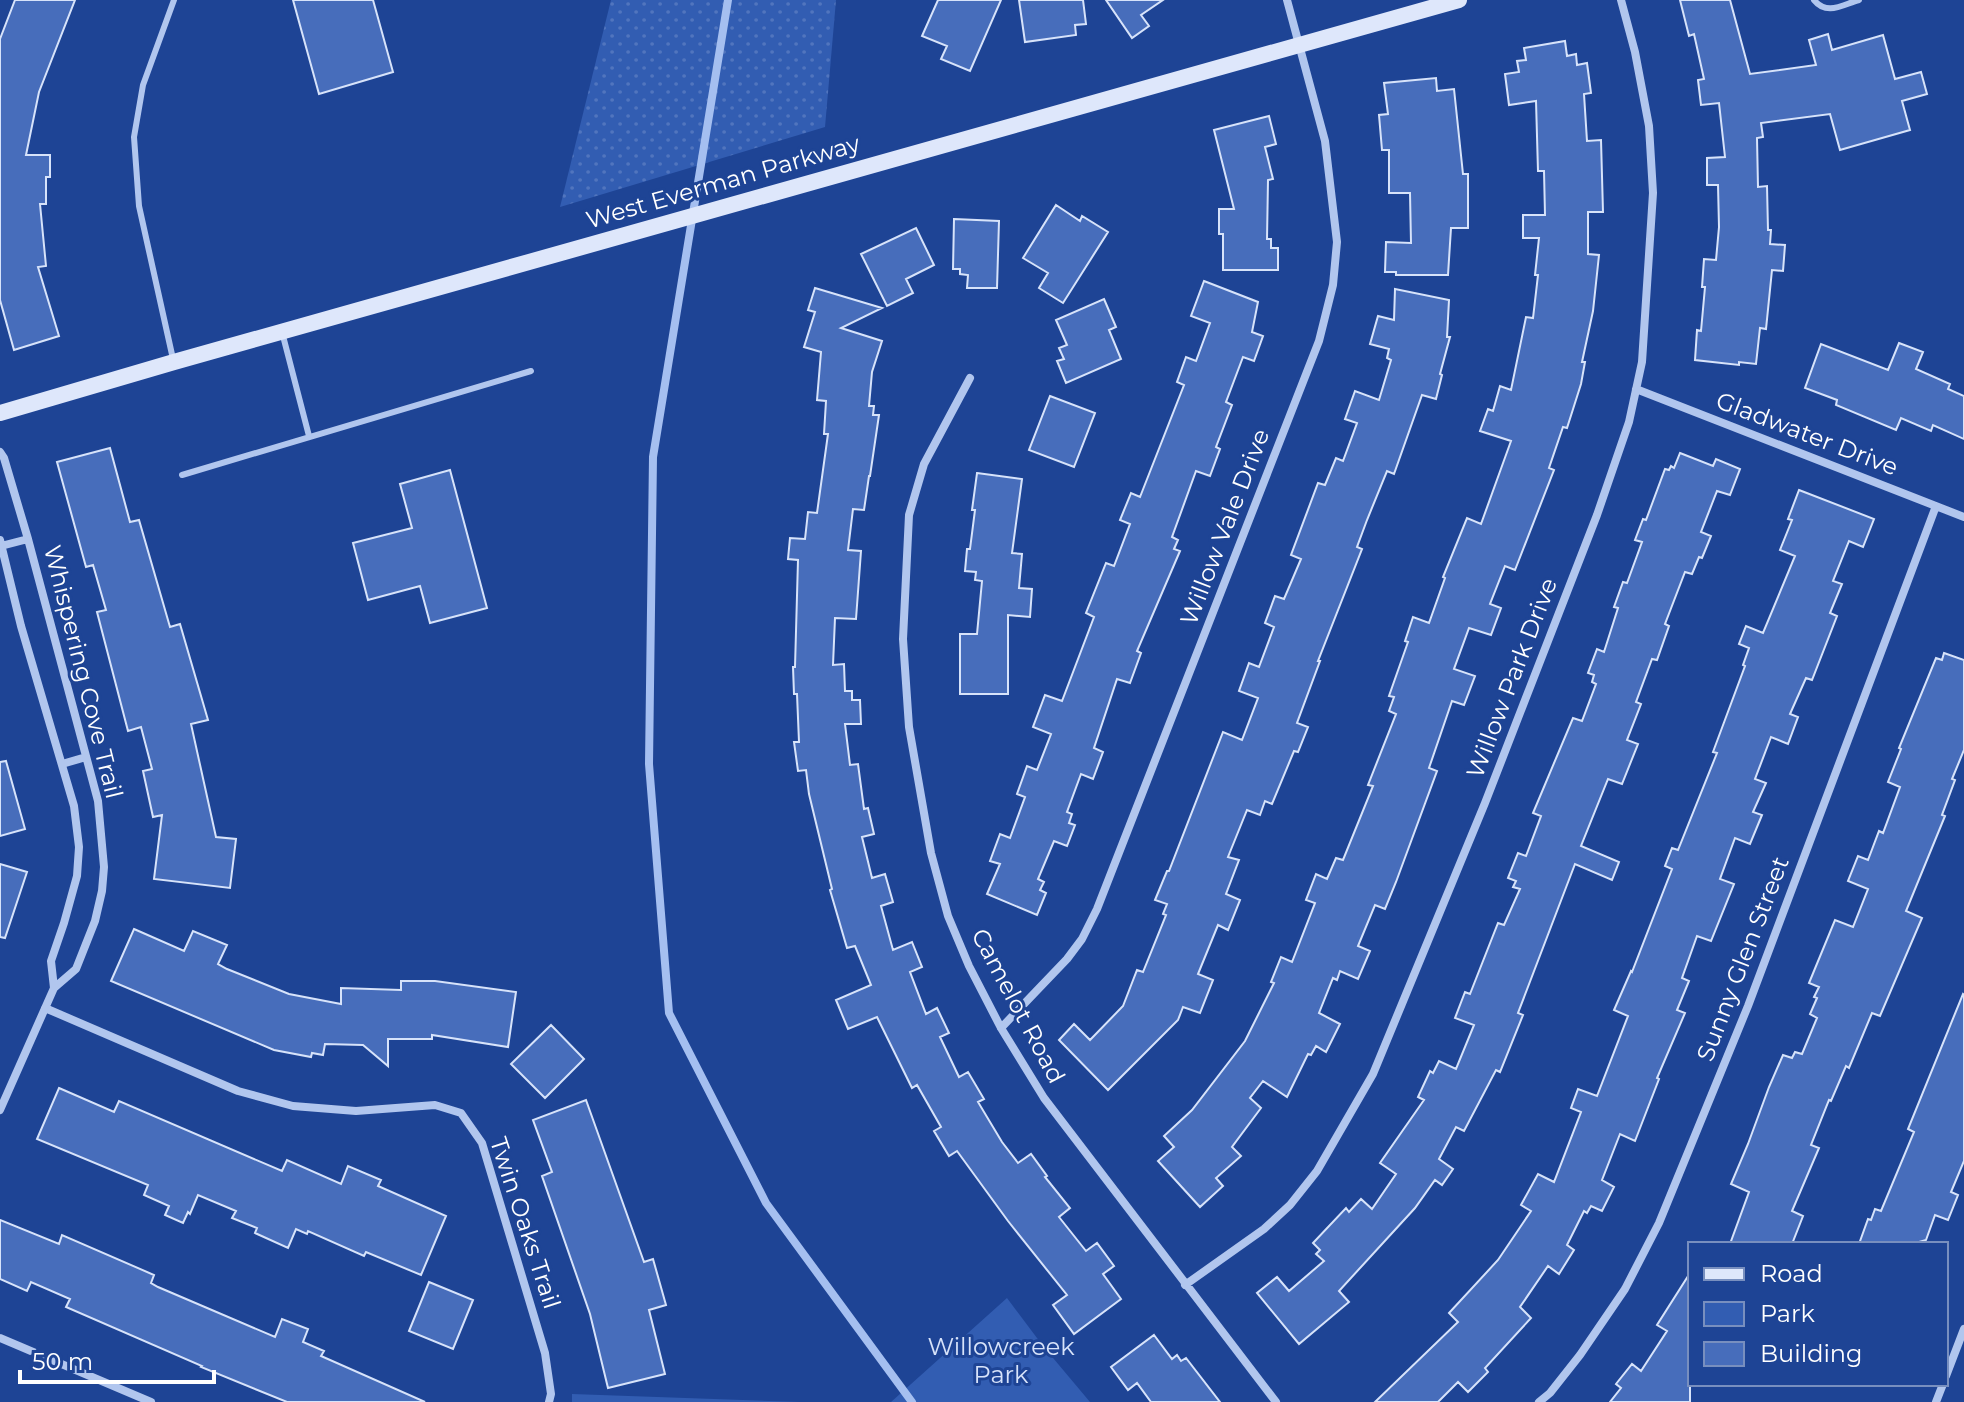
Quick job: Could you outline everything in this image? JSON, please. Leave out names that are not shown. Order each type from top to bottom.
[{"type":"street","name":"Willow Vale Drive","points":[[1001,1028],[1067,959],[1082,939],[1097,909],[1319,341],[1333,285],[1337,242],[1325,141],[1287,0]]},
{"type":"street","name":"West Everman Parkway","points":[[0,413],[1459,0]]},
{"type":"street","name":"Willow Park Drive","points":[[1185,1285],[1264,1229],[1290,1205],[1317,1171],[1373,1074],[1485,803],[1597,515],[1629,422],[1642,362],[1653,193],[1649,126],[1621,0]]},
{"type":"street","name":"Camelot Road","points":[[970,378],[924,464],[909,515],[903,639],[909,727],[931,853],[948,916],[969,966],[1001,1028],[1044,1098],[1276,1402]]},
{"type":"street","name":"Gladwater Drive","points":[[1636,389],[1964,517]]},
{"type":"street","name":"Whispering Cove Trail","points":[[0,452],[28,539],[98,801],[104,867],[95,921],[76,969],[54,988],[0,1110]]},
{"type":"street","name":"Sunny Glen Street","points":[[1539,1402],[1580,1355],[1625,1289],[1659,1223],[1748,1006],[1936,506]]},
{"type":"street","points":[[1,543],[28,539]]},
{"type":"street","name":"Whispering Cove Trail","points":[[1,543],[21,626],[74,806],[79,847],[77,876],[51,961],[54,988]]},
{"type":"street","points":[[62,764],[86,757]]},
{"type":"street","name":"Twin Oaks Trail","points":[[45,1008],[238,1091],[293,1106],[356,1111],[435,1105],[461,1113],[482,1143],[496,1188],[545,1353],[551,1394],[549,1402]]},
{"type":"street","points":[[1948,1371],[1964,1329]]},
{"type":"street","points":[[0,1338],[151,1402]]},
{"type":"lane","points":[[174,0],[143,85],[134,137],[139,206],[174,362]]},
{"type":"lane","points":[[1814,0],[1819,7],[1827,10],[1859,0]]},
{"type":"lane","points":[[282,332],[309,436]]},
{"type":"lane","points":[[182,475],[531,371]]},
{"type":"green space","points":[[611,0],[836,0],[825,127],[560,207]]},
{"type":"green space","name":"Willowcreek Park","points":[[1007,1298],[1090,1402],[891,1402]]},
{"type":"green space","points":[[572,1394],[800,1402],[572,1402]]},
{"type":"building","points":[[15,0],[75,0],[39,92],[26,155],[50,155],[46,204],[40,204],[46,266],[38,267],[59,336],[14,350],[0,300],[0,39]]},
{"type":"building","points":[[293,0],[373,0],[393,72],[319,94]]},
{"type":"building","points":[[938,0],[1001,0],[970,71],[941,59],[947,46],[922,36]]},
{"type":"building","points":[[1019,0],[1083,0],[1086,24],[1075,25],[1076,35],[1025,42]]},
{"type":"building","points":[[1106,0],[1163,0],[1141,15],[1149,26],[1132,38]]},
{"type":"building","points":[[1680,0],[1730,0],[1750,74],[1816,65],[1809,40],[1828,34],[1832,50],[1883,35],[1895,79],[1921,72],[1927,94],[1902,101],[1910,130],[1840,150],[1830,114],[1761,123],[1763,137],[1757,138],[1758,187],[1767,186],[1770,244],[1785,245],[1783,271],[1772,270],[1766,329],[1760,328],[1756,364],[1695,360],[1705,287],[1702,287],[1704,259],[1716,260],[1719,227],[1718,185],[1707,185],[1707,158],[1725,157],[1719,103],[1701,105],[1698,80],[1704,79],[1694,34],[1689,36]]},
{"type":"building","points":[[1565,41],[1567,56],[1576,54],[1577,65],[1587,63],[1591,93],[1584,94],[1587,141],[1601,140],[1603,212],[1588,212],[1588,254],[1599,255],[1581,384],[1567,428],[1563,427],[1549,468],[1554,470],[1515,570],[1505,566],[1490,604],[1501,608],[1491,635],[1469,628],[1454,669],[1475,676],[1464,705],[1452,701],[1429,768],[1437,771],[1396,882],[1385,909],[1375,905],[1358,946],[1370,951],[1358,979],[1340,971],[1337,980],[1333,978],[1319,1013],[1340,1024],[1326,1052],[1316,1046],[1311,1055],[1308,1054],[1287,1097],[1263,1081],[1250,1098],[1261,1108],[1232,1147],[1241,1156],[1216,1178],[1223,1186],[1200,1207],[1158,1161],[1174,1147],[1164,1136],[1192,1110],[1245,1041],[1274,983],[1271,982],[1281,957],[1292,962],[1315,903],[1306,900],[1316,874],[1327,879],[1336,858],[1343,860],[1373,786],[1368,785],[1396,714],[1389,711],[1394,697],[1389,696],[1408,642],[1405,641],[1413,617],[1429,623],[1443,577],[1467,518],[1481,524],[1511,441],[1480,431],[1488,409],[1493,411],[1500,386],[1511,390],[1526,317],[1533,318],[1539,238],[1523,238],[1523,215],[1545,215],[1544,171],[1538,171],[1536,101],[1509,105],[1505,74],[1519,72],[1517,61],[1526,60],[1524,48]]},
{"type":"building","points":[[1436,78],[1437,91],[1454,89],[1463,174],[1468,174],[1468,228],[1451,228],[1448,275],[1396,275],[1396,272],[1385,272],[1386,242],[1411,243],[1410,193],[1389,193],[1389,150],[1382,150],[1379,115],[1388,114],[1384,83]]},
{"type":"building","points":[[1269,116],[1276,144],[1265,147],[1273,179],[1268,180],[1267,239],[1271,239],[1271,248],[1278,248],[1278,270],[1223,270],[1219,209],[1234,209],[1214,130]]},
{"type":"building","points":[[1056,205],[1080,221],[1082,216],[1108,232],[1063,303],[1039,288],[1048,273],[1023,258]]},
{"type":"building","points":[[954,219],[999,221],[997,288],[967,288],[968,275],[960,274],[960,269],[953,269]]},
{"type":"building","points":[[916,228],[934,265],[906,279],[913,293],[887,306],[861,254]]},
{"type":"building","points":[[1204,281],[1258,302],[1252,332],[1263,336],[1254,361],[1243,357],[1226,402],[1232,405],[1216,447],[1220,449],[1210,476],[1196,471],[1172,537],[1178,540],[1174,549],[1180,551],[1137,651],[1141,653],[1130,683],[1117,679],[1094,748],[1103,752],[1093,779],[1081,774],[1067,812],[1072,814],[1069,823],[1075,825],[1067,846],[1054,841],[1038,879],[1044,882],[1040,890],[1046,893],[1037,915],[987,894],[1000,864],[990,861],[1000,834],[1010,838],[1025,797],[1017,794],[1027,766],[1037,770],[1051,734],[1033,727],[1045,695],[1062,701],[1094,617],[1086,613],[1106,563],[1114,566],[1130,524],[1120,520],[1131,493],[1140,497],[1184,385],[1177,382],[1186,357],[1196,361],[1210,323],[1191,316]]},
{"type":"building","points":[[815,288],[882,308],[841,328],[882,341],[872,372],[869,406],[874,406],[873,415],[879,415],[870,476],[864,510],[853,509],[848,550],[861,551],[856,619],[835,618],[833,665],[844,664],[845,691],[852,691],[852,700],[860,700],[861,724],[845,724],[850,765],[858,764],[864,809],[868,808],[874,834],[862,837],[872,878],[885,874],[893,902],[881,906],[893,950],[912,942],[922,967],[910,972],[926,1014],[937,1008],[949,1033],[940,1037],[959,1077],[968,1072],[984,1099],[978,1102],[1018,1163],[1031,1154],[1070,1208],[1059,1217],[1086,1251],[1097,1243],[1114,1266],[1103,1274],[1121,1299],[1074,1334],[1053,1305],[1067,1295],[957,1151],[949,1156],[934,1131],[941,1127],[917,1085],[912,1088],[877,1017],[848,1029],[836,1000],[871,985],[855,946],[847,948],[830,890],[806,770],[798,771],[794,742],[799,742],[793,667],[798,560],[788,559],[790,538],[805,539],[808,512],[817,513],[828,434],[824,434],[826,401],[817,400],[821,352],[804,347],[815,312],[808,310]]},
{"type":"building","points":[[1395,289],[1449,300],[1447,337],[1450,337],[1436,399],[1422,395],[1394,474],[1387,471],[1367,520],[1357,547],[1362,549],[1297,723],[1308,727],[1298,752],[1294,751],[1272,804],[1265,801],[1260,815],[1247,810],[1228,857],[1239,860],[1226,894],[1240,900],[1228,930],[1218,925],[1198,974],[1213,980],[1200,1013],[1183,1007],[1178,1020],[1108,1090],[1059,1040],[1074,1024],[1090,1040],[1123,1006],[1137,970],[1143,972],[1166,915],[1163,914],[1167,904],[1155,900],[1223,732],[1242,740],[1258,698],[1239,691],[1249,663],[1259,667],[1274,627],[1265,623],[1275,596],[1284,599],[1301,559],[1291,555],[1318,483],[1325,485],[1336,458],[1343,461],[1357,423],[1345,419],[1355,391],[1379,400],[1391,360],[1387,358],[1389,349],[1370,344],[1378,316],[1394,320]]},
{"type":"building","points":[[1104,299],[1116,327],[1109,330],[1121,359],[1066,383],[1057,361],[1064,359],[1059,348],[1067,345],[1056,320]]},
{"type":"building","points":[[1899,343],[1923,352],[1916,369],[1950,384],[1948,389],[1964,396],[1964,439],[1933,425],[1931,431],[1901,418],[1896,430],[1836,405],[1837,400],[1805,388],[1821,344],[1888,370]]},
{"type":"building","points":[[1050,396],[1095,413],[1074,467],[1029,450]]},
{"type":"building","points":[[110,448],[130,522],[139,520],[170,627],[180,624],[208,720],[191,724],[216,837],[236,839],[230,888],[154,879],[162,815],[153,817],[143,771],[152,769],[141,727],[128,731],[97,612],[106,610],[93,565],[86,567],[57,462]]},
{"type":"building","points":[[1680,453],[1713,466],[1716,459],[1740,469],[1730,495],[1717,491],[1701,532],[1711,536],[1692,574],[1685,572],[1665,624],[1669,626],[1657,660],[1652,659],[1636,702],[1641,704],[1627,740],[1638,744],[1622,784],[1608,779],[1581,846],[1619,862],[1612,880],[1575,864],[1518,1013],[1523,1015],[1500,1072],[1496,1070],[1464,1131],[1456,1127],[1439,1159],[1453,1169],[1442,1185],[1435,1180],[1415,1208],[1339,1291],[1349,1302],[1299,1344],[1257,1293],[1277,1277],[1289,1291],[1324,1261],[1316,1254],[1320,1250],[1313,1243],[1346,1208],[1349,1212],[1361,1199],[1372,1209],[1396,1174],[1380,1163],[1424,1100],[1418,1097],[1430,1071],[1433,1073],[1439,1061],[1456,1069],[1474,1025],[1455,1018],[1465,992],[1470,994],[1498,923],[1504,925],[1520,889],[1513,887],[1516,881],[1508,878],[1518,853],[1526,856],[1541,816],[1533,813],[1573,718],[1582,721],[1596,684],[1592,682],[1594,675],[1588,673],[1597,649],[1604,652],[1618,608],[1614,607],[1623,582],[1627,583],[1642,542],[1635,540],[1665,469],[1674,468]]},
{"type":"building","points":[[450,470],[487,608],[430,623],[420,586],[368,600],[353,543],[412,528],[400,484]]},
{"type":"building","points":[[977,473],[1022,479],[1012,553],[1022,554],[1019,588],[1032,589],[1030,617],[1008,615],[1008,694],[960,694],[960,634],[977,634],[982,581],[975,580],[976,572],[965,571],[975,510],[972,510]]},
{"type":"building","points":[[1799,490],[1874,519],[1863,547],[1849,541],[1833,581],[1842,584],[1830,613],[1837,616],[1812,680],[1806,678],[1790,714],[1798,717],[1788,744],[1771,737],[1755,779],[1766,783],[1753,812],[1762,815],[1750,844],[1735,838],[1720,879],[1734,884],[1711,941],[1697,936],[1682,978],[1689,981],[1677,1010],[1685,1013],[1657,1078],[1635,1141],[1620,1134],[1602,1180],[1614,1187],[1602,1211],[1591,1206],[1587,1213],[1584,1211],[1567,1245],[1574,1250],[1559,1274],[1548,1266],[1520,1307],[1531,1318],[1485,1368],[1488,1372],[1468,1392],[1458,1382],[1438,1402],[1375,1402],[1458,1322],[1449,1313],[1498,1260],[1531,1211],[1521,1205],[1538,1174],[1554,1182],[1581,1112],[1571,1108],[1578,1089],[1597,1096],[1628,1016],[1614,1010],[1672,869],[1665,866],[1672,848],[1678,850],[1717,753],[1713,752],[1745,666],[1749,648],[1739,644],[1746,626],[1763,633],[1795,556],[1780,550]]},
{"type":"building","points":[[1944,653],[1964,660],[1964,750],[1952,779],[1955,780],[1942,815],[1945,816],[1906,911],[1922,918],[1880,1016],[1872,1013],[1849,1068],[1846,1066],[1829,1100],[1811,1145],[1819,1148],[1792,1211],[1803,1216],[1793,1242],[1731,1242],[1749,1192],[1731,1184],[1783,1055],[1792,1058],[1795,1052],[1802,1054],[1817,1018],[1810,1014],[1819,987],[1809,983],[1835,920],[1853,927],[1868,889],[1848,881],[1858,856],[1868,860],[1879,831],[1883,833],[1900,787],[1888,782],[1899,748],[1936,658],[1942,660]]},
{"type":"building","points":[[6,761],[25,829],[0,836],[0,762]]},
{"type":"building","points":[[0,864],[27,872],[5,938],[0,937]]},
{"type":"building","points":[[134,929],[184,951],[193,931],[227,945],[218,964],[227,969],[289,994],[341,1004],[341,988],[401,990],[401,981],[435,981],[516,992],[508,1047],[432,1035],[432,1039],[388,1039],[388,1066],[363,1045],[325,1044],[323,1055],[312,1053],[311,1057],[274,1050],[111,981]]},
{"type":"building","points":[[1963,994],[1964,1161],[1951,1192],[1958,1195],[1948,1220],[1935,1215],[1926,1240],[1919,1242],[1860,1242],[1868,1219],[1871,1220],[1875,1209],[1881,1211],[1914,1132],[1908,1129]]},
{"type":"building","points":[[551,1025],[584,1059],[545,1098],[511,1064]]},
{"type":"building","points":[[59,1088],[114,1112],[119,1101],[282,1171],[287,1160],[341,1184],[348,1166],[381,1180],[378,1186],[446,1216],[421,1275],[366,1252],[364,1256],[308,1231],[307,1234],[296,1229],[288,1248],[255,1233],[257,1228],[232,1218],[236,1211],[198,1195],[183,1223],[165,1215],[169,1206],[144,1195],[148,1185],[37,1139]]},
{"type":"building","points":[[586,1100],[644,1262],[653,1259],[666,1305],[649,1310],[665,1374],[608,1388],[590,1314],[542,1176],[552,1172],[533,1120]]},
{"type":"building","points":[[0,1220],[59,1244],[62,1235],[154,1275],[151,1283],[158,1287],[275,1337],[282,1319],[308,1329],[303,1342],[324,1351],[321,1356],[425,1402],[287,1402],[201,1367],[66,1307],[70,1299],[31,1282],[27,1291],[0,1279]]},
{"type":"building","points":[[1688,1276],[1690,1402],[1610,1402],[1621,1388],[1616,1384],[1632,1364],[1641,1371],[1667,1331],[1657,1325]]},
{"type":"building","points":[[429,1282],[473,1300],[453,1349],[409,1331]]},
{"type":"building","points":[[1154,1335],[1172,1359],[1177,1355],[1181,1361],[1186,1358],[1220,1402],[1151,1402],[1137,1383],[1128,1390],[1111,1367]]},
{"type":"waterway","points":[[728,0],[653,457],[649,764],[669,1013],[766,1203],[912,1402]]}]
